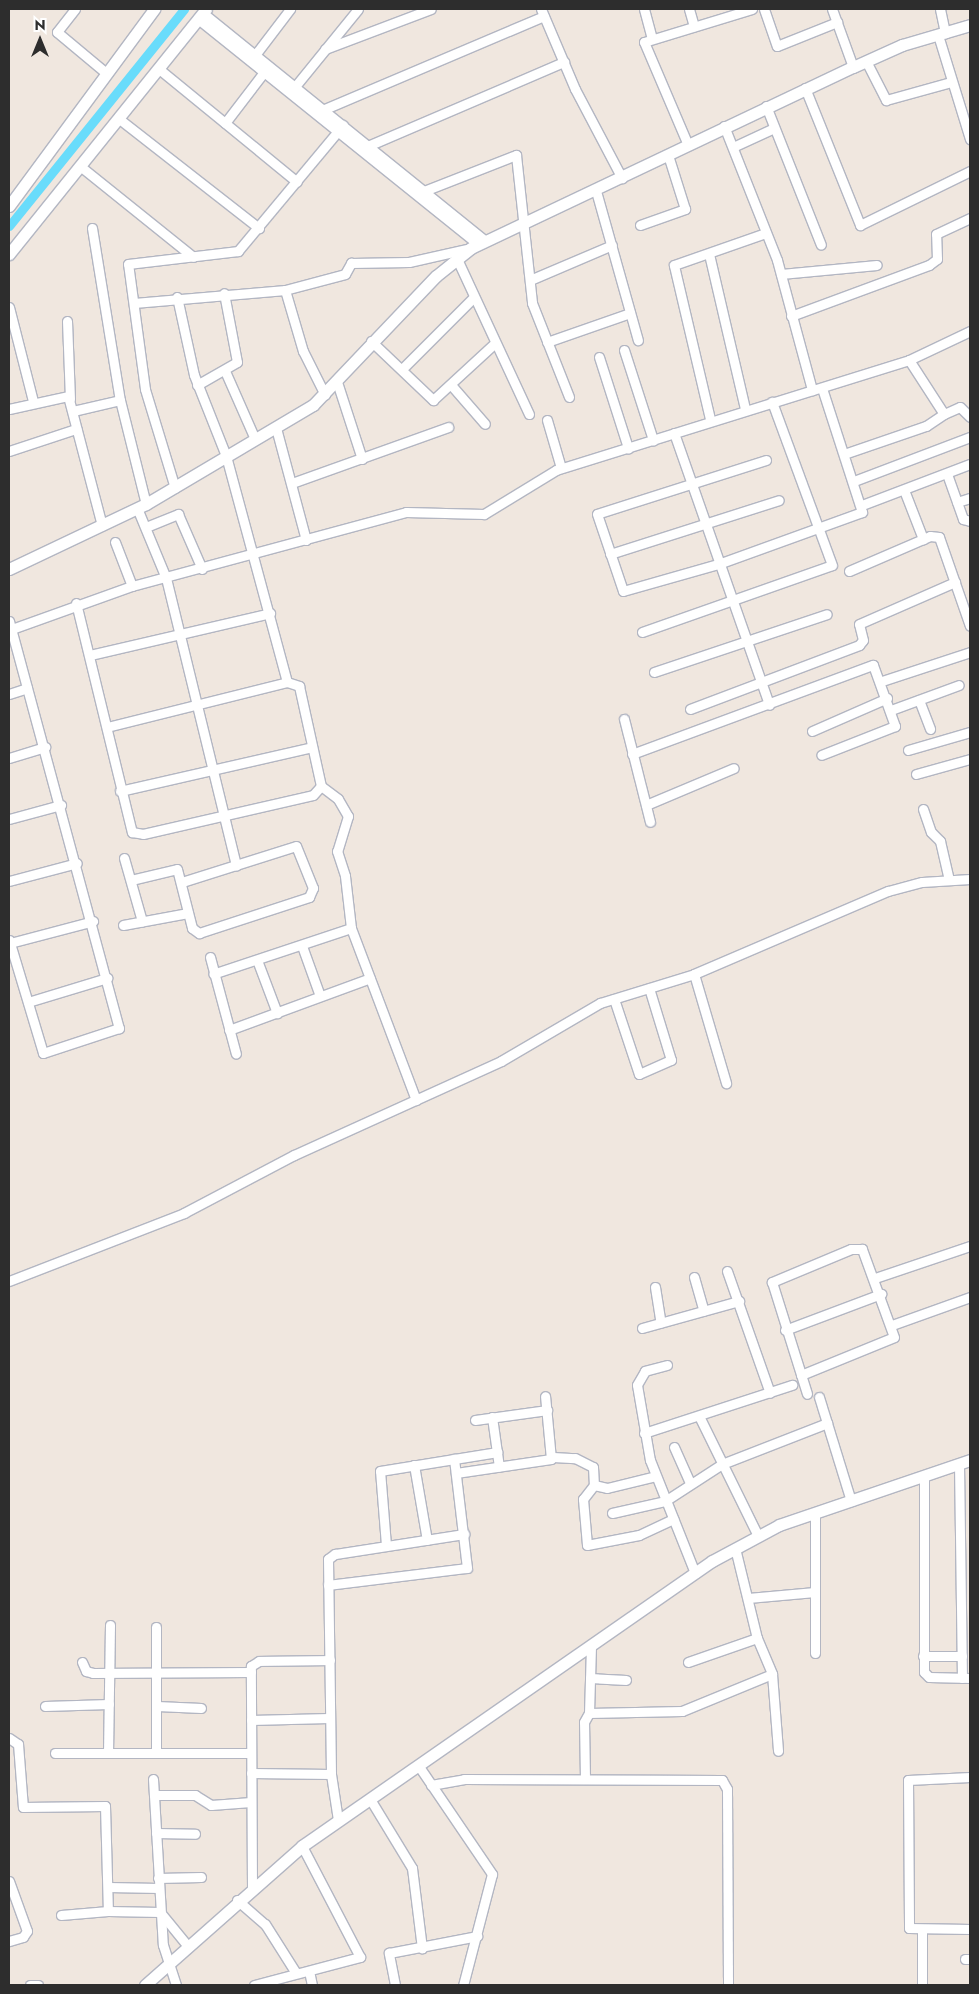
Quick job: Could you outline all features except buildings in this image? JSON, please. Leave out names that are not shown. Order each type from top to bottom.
[{"type":"street","points":[[75,9],[57,32],[105,72]]},
{"type":"street","points":[[9,206],[105,72],[154,9]]},
{"type":"street","points":[[255,55],[290,9]]},
{"type":"street","points":[[290,94],[358,9]]},
{"type":"street","points":[[325,49],[431,9]]},
{"type":"street","points":[[644,9],[652,38]]},
{"type":"street","points":[[689,9],[694,26]]},
{"type":"street","points":[[688,145],[644,42],[752,9]]},
{"type":"street","points":[[764,9],[776,46],[837,22]]},
{"type":"street","points":[[832,9],[853,67]]},
{"type":"street","points":[[940,9],[941,34],[951,82],[970,139]]},
{"type":"street","points":[[319,112],[543,12],[564,62],[622,178]]},
{"type":"street","points":[[202,14],[296,86],[319,112]]},
{"type":"street","points":[[9,254],[202,14]]},
{"type":"street","points":[[202,14],[290,94],[319,112],[478,244]]},
{"type":"street","points":[[9,569],[102,526],[175,488],[276,428],[325,395],[371,341],[457,259],[478,244],[523,222],[596,191],[724,126],[805,88],[866,62],[970,25]]},
{"type":"street","points":[[363,148],[564,62]]},
{"type":"street","points":[[866,62],[886,100],[951,82]]},
{"type":"street","points":[[159,69],[297,182]]},
{"type":"street","points":[[225,123],[264,72]]},
{"type":"street","points":[[805,88],[860,225],[970,171]]},
{"type":"street","points":[[766,106],[821,245]]},
{"type":"street","points":[[118,118],[259,228]]},
{"type":"street","points":[[724,126],[781,274],[812,390]]},
{"type":"street","points":[[733,146],[774,128]]},
{"type":"street","points":[[175,488],[145,389],[130,262],[232,255],[259,228],[340,129]]},
{"type":"street","points":[[363,148],[424,191],[478,244]]},
{"type":"street","points":[[424,191],[514,154],[532,303],[569,397]]},
{"type":"street","points":[[640,225],[685,209],[668,155]]},
{"type":"street","points":[[80,166],[193,257]]},
{"type":"street","points":[[596,191],[638,340]]},
{"type":"street","points":[[791,316],[929,266],[936,259],[936,234],[970,218]]},
{"type":"street","points":[[92,228],[120,400],[141,506],[146,527],[166,578],[236,866]]},
{"type":"street","points":[[710,419],[674,265],[766,233]]},
{"type":"street","points":[[134,303],[224,293],[285,290],[345,274],[351,263],[410,262],[478,244]]},
{"type":"street","points":[[530,280],[612,245]]},
{"type":"street","points":[[709,254],[746,408]]},
{"type":"street","points":[[457,259],[473,298],[530,414]]},
{"type":"street","points":[[781,274],[877,264]]},
{"type":"street","points":[[285,290],[303,351],[325,395]]},
{"type":"street","points":[[197,385],[225,371],[238,361],[224,293]]},
{"type":"street","points":[[178,297],[197,385],[226,456],[270,613],[287,682]]},
{"type":"street","points":[[402,369],[473,298]]},
{"type":"street","points":[[9,306],[33,401]]},
{"type":"street","points":[[547,342],[630,313]]},
{"type":"street","points":[[67,320],[70,399],[76,429],[102,526]]},
{"type":"street","points":[[93,921],[9,941],[46,1053],[119,1028],[93,921],[10,627],[76,603],[132,586],[414,511],[459,516],[484,514],[561,468],[653,440],[710,419],[822,388],[909,360],[970,330]]},
{"type":"street","points":[[371,341],[402,369],[431,400],[452,386],[496,343]]},
{"type":"street","points":[[624,350],[653,440]]},
{"type":"street","points":[[600,357],[628,448]]},
{"type":"street","points":[[909,360],[944,414]]},
{"type":"street","points":[[225,371],[255,439]]},
{"type":"street","points":[[337,382],[362,459]]},
{"type":"street","points":[[452,386],[485,424]]},
{"type":"street","points":[[822,388],[862,506]]},
{"type":"street","points":[[9,409],[62,394],[70,399]]},
{"type":"street","points":[[73,411],[120,400]]},
{"type":"street","points":[[642,632],[734,602],[830,567],[772,402]]},
{"type":"street","points":[[844,454],[926,426],[944,414],[960,407],[970,417]]},
{"type":"street","points":[[547,420],[561,468]]},
{"type":"street","points":[[292,483],[448,427]]},
{"type":"street","points":[[276,428],[306,540]]},
{"type":"street","points":[[9,451],[76,429]]},
{"type":"street","points":[[674,433],[694,484],[769,705]]},
{"type":"street","points":[[854,481],[970,437]]},
{"type":"street","points":[[766,460],[598,514],[610,554],[626,592],[720,563],[857,516],[862,506],[970,464]]},
{"type":"street","points":[[947,474],[964,519],[970,520]]},
{"type":"street","points":[[904,490],[923,539]]},
{"type":"street","points":[[957,502],[970,498]]},
{"type":"street","points":[[610,554],[780,500]]},
{"type":"street","points":[[146,527],[178,514],[202,568]]},
{"type":"street","points":[[849,571],[923,539],[939,537],[970,626]]},
{"type":"street","points":[[115,542],[132,586]]},
{"type":"street","points":[[690,709],[858,645],[863,640],[859,624],[955,582]]},
{"type":"street","points":[[76,603],[107,727],[120,791],[134,834],[313,795],[321,786]]},
{"type":"street","points":[[90,655],[270,613]]},
{"type":"street","points":[[654,672],[827,614]]},
{"type":"street","points":[[882,681],[970,653]]},
{"type":"street","points":[[632,754],[769,705],[869,665],[875,666],[892,710],[895,726],[821,755]]},
{"type":"street","points":[[107,727],[287,682],[299,686],[321,786],[338,799],[348,816],[337,851],[345,876],[351,928],[416,1100]]},
{"type":"street","points":[[892,710],[959,685]]},
{"type":"street","points":[[9,694],[27,688]]},
{"type":"street","points":[[812,731],[887,698]]},
{"type":"street","points":[[919,700],[930,729]]},
{"type":"street","points":[[624,718],[650,822]]},
{"type":"street","points":[[908,750],[970,732]]},
{"type":"street","points":[[9,758],[45,747]]},
{"type":"street","points":[[120,791],[312,747]]},
{"type":"street","points":[[916,774],[970,759]]},
{"type":"street","points":[[646,805],[734,768]]},
{"type":"street","points":[[9,819],[61,805]]},
{"type":"street","points":[[923,809],[940,841],[949,880]]},
{"type":"street","points":[[130,880],[174,867],[182,882],[188,913],[194,931],[202,932],[312,894],[299,847],[182,882]]},
{"type":"street","points":[[124,858],[142,921]]},
{"type":"street","points":[[9,881],[77,863]]},
{"type":"street","points":[[9,1281],[184,1213],[294,1155],[501,1061],[614,999],[694,974],[879,894],[949,880],[970,878]]},
{"type":"street","points":[[122,925],[188,913]]},
{"type":"street","points":[[213,974],[302,946],[351,928]]},
{"type":"street","points":[[302,946],[320,996]]},
{"type":"street","points":[[210,957],[213,974],[236,1054]]},
{"type":"street","points":[[257,960],[276,1013]]},
{"type":"street","points":[[694,974],[726,1083]]},
{"type":"street","points":[[28,1002],[107,978]]},
{"type":"street","points":[[229,1030],[370,978]]},
{"type":"street","points":[[614,999],[639,1074],[671,1060],[649,988]]},
{"type":"street","points":[[875,1278],[970,1246]]},
{"type":"street","points":[[801,1375],[892,1340],[892,1325],[866,1251],[858,1248],[776,1278],[771,1286],[807,1394]]},
{"type":"street","points":[[727,1271],[770,1393]]},
{"type":"street","points":[[694,1277],[704,1311]]},
{"type":"street","points":[[655,1288],[661,1323]]},
{"type":"street","points":[[785,1330],[881,1294]]},
{"type":"street","points":[[892,1325],[970,1297]]},
{"type":"street","points":[[642,1328],[739,1302]]},
{"type":"street","points":[[667,1365],[638,1378],[644,1433],[656,1476],[695,1573]]},
{"type":"street","points":[[644,1433],[792,1385]]},
{"type":"street","points":[[545,1396],[552,1456]]},
{"type":"street","points":[[819,1397],[851,1500]]},
{"type":"street","points":[[475,1420],[547,1410]]},
{"type":"street","points":[[699,1416],[758,1536]]},
{"type":"street","points":[[492,1417],[499,1467]]},
{"type":"street","points":[[612,1513],[665,1500],[722,1464],[827,1423]]},
{"type":"street","points":[[674,1447],[690,1483]]},
{"type":"street","points":[[386,1545],[378,1473],[414,1465],[497,1452]]},
{"type":"street","points":[[456,1473],[499,1467],[552,1456],[590,1463],[594,1485],[583,1499],[587,1545],[639,1535],[673,1518]]},
{"type":"street","points":[[328,1585],[465,1569],[468,1562],[454,1459]]},
{"type":"street","points":[[145,1985],[186,1945],[302,1846],[695,1573],[758,1536],[851,1500],[965,1462],[962,1656],[966,1678],[929,1677],[923,1656],[924,1476]]},
{"type":"street","points":[[414,1465],[427,1540]]},
{"type":"street","points":[[594,1485],[607,1488],[656,1476]]},
{"type":"street","points":[[815,1513],[815,1653]]},
{"type":"street","points":[[338,1820],[331,1774],[329,1718],[328,1585],[331,1556],[386,1545],[464,1534]]},
{"type":"street","points":[[735,1548],[758,1638],[772,1674],[778,1751]]},
{"type":"street","points":[[748,1598],[815,1592]]},
{"type":"street","points":[[108,1753],[110,1625]]},
{"type":"street","points":[[156,1627],[156,1753]]},
{"type":"street","points":[[688,1662],[758,1638]]},
{"type":"street","points":[[585,1778],[584,1722],[589,1713],[591,1646]]},
{"type":"street","points":[[923,1656],[962,1656]]},
{"type":"street","points":[[252,1888],[251,1672],[255,1662],[330,1660]]},
{"type":"street","points":[[82,1662],[89,1673],[251,1672]]},
{"type":"street","points":[[589,1713],[682,1711],[772,1674]]},
{"type":"street","points":[[590,1678],[626,1680]]},
{"type":"street","points":[[45,1706],[109,1704]]},
{"type":"street","points":[[157,1706],[202,1708]]},
{"type":"street","points":[[251,1720],[329,1718]]},
{"type":"street","points":[[9,1738],[18,1744],[22,1807],[105,1806],[108,1911]]},
{"type":"street","points":[[54,1753],[251,1753]]},
{"type":"street","points":[[418,1765],[490,1868],[492,1883],[464,1985]]},
{"type":"street","points":[[251,1773],[331,1774]]},
{"type":"street","points":[[431,1785],[456,1780],[710,1777],[725,1784],[728,1985]]},
{"type":"street","points":[[970,1777],[909,1779],[909,1928],[922,1930],[970,1929]]},
{"type":"street","points":[[153,1779],[160,1912],[168,1963],[176,1985]]},
{"type":"street","points":[[154,1795],[195,1795],[211,1805],[251,1802]]},
{"type":"street","points":[[370,1799],[412,1868],[422,1948]]},
{"type":"street","points":[[156,1834],[195,1834]]},
{"type":"street","points":[[254,1985],[296,1973],[356,1960],[360,1953],[302,1846]]},
{"type":"street","points":[[158,1878],[201,1877]]},
{"type":"street","points":[[9,1881],[27,1931],[9,1941]]},
{"type":"street","points":[[108,1887],[159,1888]]},
{"type":"street","points":[[238,1900],[265,1924],[296,1973]]},
{"type":"street","points":[[61,1914],[108,1911],[160,1912]]},
{"type":"street","points":[[160,1912],[186,1945]]},
{"type":"street","points":[[922,1930],[922,1985]]},
{"type":"street","points":[[392,1984],[389,1953],[477,1936]]},
{"type":"street","points":[[309,1971],[312,1985]]},
{"type":"street","points":[[30,1985],[38,1985]]},
{"type":"waterway","points":[[9,226],[184,9]]}]
